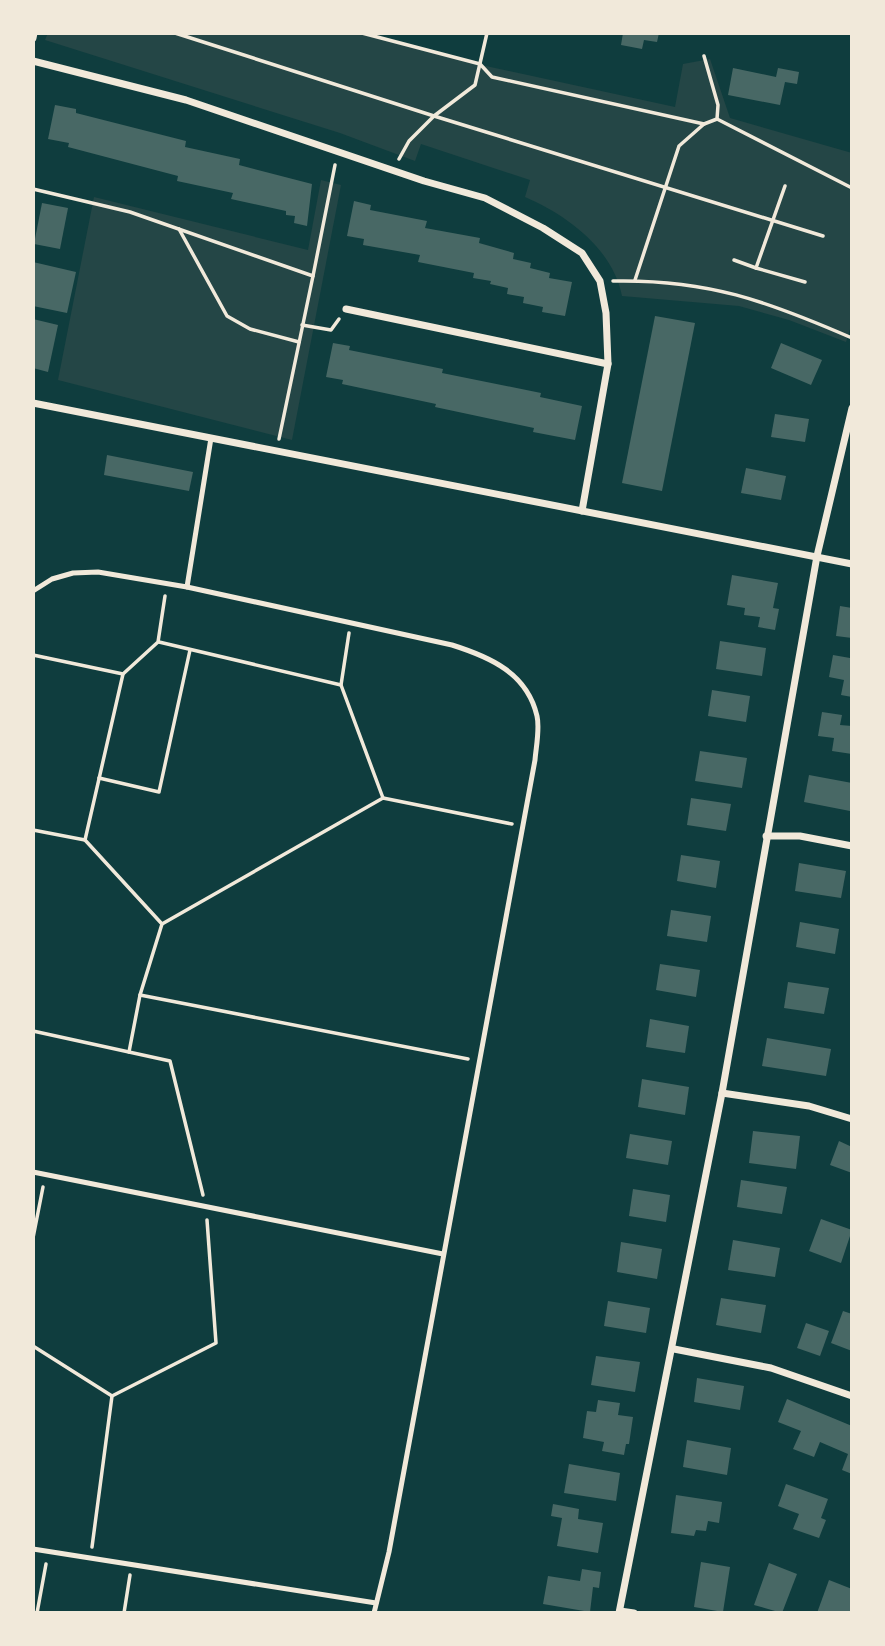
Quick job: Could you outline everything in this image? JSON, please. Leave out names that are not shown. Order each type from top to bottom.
[{"type":"street","points":[[33,61],[186,100],[485,198],[543,228],[582,253],[600,281],[606,313],[608,364],[582,511]]},
{"type":"street","points":[[346,309],[608,364]]},
{"type":"street","points":[[33,403],[852,564]]},
{"type":"street","points":[[634,1613],[620,1612],[674,1349],[722,1093],[817,556],[852,408]]},
{"type":"street","points":[[766,835],[800,836],[852,846]]},
{"type":"street","points":[[722,1093],[809,1106],[852,1119]]},
{"type":"street","points":[[674,1349],[771,1368],[852,1396]]},
{"type":"lane","points":[[187,587],[211,438]]},
{"type":"lane","points":[[33,591],[52,579],[73,573],[98,572],[187,587],[452,645],[486,656],[507,669],[527,690],[538,718],[536,760],[481,1061],[399,1499],[374,1613]]},
{"type":"lane","points":[[33,1172],[443,1254]]},
{"type":"lane","points":[[33,1549],[376,1603]]},
{"type":"path","points":[[175,33],[823,236]]},
{"type":"path","points":[[362,33],[481,64],[492,77],[704,124]]},
{"type":"path","points":[[393,170],[409,141],[434,116],[475,85],[487,33]]},
{"type":"path","points":[[704,57],[718,105],[717,119]]},
{"type":"path","points":[[635,281],[679,146],[704,124],[717,119],[852,188]]},
{"type":"path","points":[[276,451],[338,150]]},
{"type":"path","points":[[756,268],[785,186]]},
{"type":"path","points":[[33,189],[177,227],[313,276]]},
{"type":"path","points":[[177,227],[227,316],[250,329],[299,342]]},
{"type":"path","points":[[734,260],[805,282]]},
{"type":"path","points":[[600,281],[635,281],[735,292],[778,306],[852,338]]},
{"type":"path","points":[[302,325],[331,330],[346,309]]},
{"type":"path","points":[[85,840],[122,674],[158,642],[167,584]]},
{"type":"path","points":[[351,625],[341,685],[383,798]]},
{"type":"path","points":[[158,642],[341,685]]},
{"type":"path","points":[[99,778],[159,792],[191,650]]},
{"type":"path","points":[[33,655],[122,674]]},
{"type":"path","points":[[129,1052],[140,995],[162,924],[383,798],[523,826]]},
{"type":"path","points":[[33,831],[85,840],[162,924]]},
{"type":"path","points":[[140,995],[481,1061]]},
{"type":"path","points":[[33,1031],[170,1061],[206,1207],[216,1343],[112,1396]]},
{"type":"path","points":[[33,1238],[45,1174]]},
{"type":"path","points":[[33,1346],[112,1396]]},
{"type":"path","points":[[90,1559],[112,1396]]},
{"type":"path","points":[[37,1613],[49,1552]]},
{"type":"path","points":[[124,1613],[132,1566]]},
{"type":"shaded area","points":[[48,33],[357,33],[472,63],[675,107],[683,64],[710,59],[730,118],[852,153],[852,323],[846,342],[789,320],[739,306],[622,296],[609,263],[586,236],[557,213],[525,197],[530,180],[421,144],[415,161],[340,133],[45,40]]},
{"type":"shaded area","points":[[321,180],[341,185],[292,440],[58,380],[94,197],[308,250]]},
{"type":"building","points":[[623,33],[659,33],[657,42],[644,40],[642,49],[621,45]]},
{"type":"building","points":[[733,68],[776,77],[778,68],[799,72],[797,84],[785,82],[780,105],[728,95]]},
{"type":"building","points":[[55,105],[76,109],[76,113],[186,141],[185,147],[240,159],[239,165],[312,184],[307,226],[294,223],[295,216],[286,215],[286,211],[231,199],[233,193],[177,181],[178,176],[68,147],[69,143],[48,139]]},
{"type":"building","points":[[354,201],[371,205],[370,210],[427,221],[425,228],[480,238],[479,243],[514,253],[513,259],[531,263],[530,268],[550,273],[549,278],[572,282],[565,316],[542,312],[543,307],[523,303],[524,297],[507,294],[508,288],[473,278],[474,273],[418,262],[420,255],[363,245],[364,239],[347,236]]},
{"type":"building","points":[[42,203],[68,208],[60,249],[34,244]]},
{"type":"building","points":[[33,262],[76,272],[67,313],[33,306]]},
{"type":"building","points":[[655,316],[695,323],[662,491],[622,483]]},
{"type":"building","points":[[33,319],[58,325],[48,372],[33,368]]},
{"type":"building","points":[[333,343],[350,346],[349,350],[443,369],[442,373],[541,393],[540,397],[582,406],[575,440],[533,432],[534,428],[435,407],[436,404],[342,384],[343,380],[326,377]]},
{"type":"building","points":[[781,343],[822,360],[811,385],[771,368]]},
{"type":"building","points":[[775,414],[809,419],[805,442],[771,437]]},
{"type":"building","points":[[107,455],[193,472],[189,491],[104,475]]},
{"type":"building","points":[[746,468],[786,476],[781,500],[741,493]]},
{"type":"building","points":[[732,575],[778,583],[773,608],[779,609],[775,630],[758,627],[760,617],[744,615],[745,608],[727,605]]},
{"type":"building","points":[[840,606],[852,608],[852,638],[836,636]]},
{"type":"building","points":[[720,641],[766,648],[762,676],[716,669]]},
{"type":"building","points":[[833,655],[850,658],[852,697],[841,695],[844,680],[829,677]]},
{"type":"building","points":[[712,690],[750,696],[746,722],[708,716]]},
{"type":"building","points":[[822,712],[842,715],[840,725],[852,726],[852,754],[832,751],[834,738],[818,736]]},
{"type":"building","points":[[700,751],[747,758],[742,788],[695,781]]},
{"type":"building","points":[[809,775],[852,783],[850,811],[804,802]]},
{"type":"building","points":[[691,798],[731,804],[726,831],[687,825]]},
{"type":"building","points":[[681,855],[720,861],[716,888],[677,881]]},
{"type":"building","points":[[799,863],[846,871],[841,898],[795,891]]},
{"type":"building","points":[[671,910],[711,916],[707,942],[667,936]]},
{"type":"building","points":[[800,922],[839,929],[835,954],[796,947]]},
{"type":"building","points":[[660,964],[700,970],[696,997],[656,990]]},
{"type":"building","points":[[788,982],[829,988],[824,1014],[784,1008]]},
{"type":"building","points":[[650,1019],[689,1026],[685,1053],[646,1047]]},
{"type":"building","points":[[767,1038],[831,1049],[826,1076],[762,1066]]},
{"type":"building","points":[[642,1079],[689,1087],[685,1115],[638,1107]]},
{"type":"building","points":[[753,1131],[800,1136],[796,1169],[749,1163]]},
{"type":"building","points":[[630,1134],[672,1141],[668,1165],[626,1158]]},
{"type":"building","points":[[839,1141],[852,1147],[852,1173],[830,1165]]},
{"type":"building","points":[[741,1180],[787,1187],[782,1214],[737,1207]]},
{"type":"building","points":[[633,1189],[670,1195],[666,1222],[629,1216]]},
{"type":"building","points":[[821,1219],[852,1230],[841,1263],[809,1251]]},
{"type":"building","points":[[733,1240],[780,1248],[775,1277],[728,1270]]},
{"type":"building","points":[[621,1242],[662,1249],[657,1279],[617,1272]]},
{"type":"building","points":[[721,1298],[766,1305],[761,1333],[716,1325]]},
{"type":"building","points":[[608,1301],[650,1308],[646,1333],[604,1326]]},
{"type":"building","points":[[843,1311],[852,1314],[852,1351],[831,1343]]},
{"type":"building","points":[[806,1323],[829,1331],[820,1356],[797,1348]]},
{"type":"building","points":[[596,1356],[640,1362],[635,1392],[591,1385]]},
{"type":"building","points":[[697,1378],[744,1386],[740,1410],[694,1402]]},
{"type":"building","points":[[787,1399],[852,1426],[852,1474],[842,1470],[848,1454],[820,1442],[814,1457],[793,1449],[801,1431],[778,1422]]},
{"type":"building","points":[[598,1400],[620,1403],[618,1415],[633,1417],[629,1444],[626,1444],[624,1455],[602,1451],[604,1442],[583,1438],[587,1411],[596,1412]]},
{"type":"building","points":[[687,1440],[731,1448],[727,1475],[683,1467]]},
{"type":"building","points":[[569,1464],[620,1473],[616,1501],[564,1493]]},
{"type":"building","points":[[786,1484],[828,1499],[821,1518],[826,1520],[819,1538],[793,1529],[799,1514],[778,1506]]},
{"type":"building","points":[[676,1495],[722,1502],[719,1523],[708,1521],[706,1531],[696,1530],[694,1536],[671,1533]]},
{"type":"building","points":[[553,1504],[579,1509],[578,1519],[603,1523],[598,1553],[557,1546],[562,1518],[551,1516]]},
{"type":"building","points":[[701,1562],[730,1567],[723,1612],[694,1607]]},
{"type":"building","points":[[769,1563],[797,1574],[782,1613],[754,1605]]},
{"type":"building","points":[[582,1569],[601,1572],[599,1588],[593,1587],[590,1612],[543,1604],[548,1576],[580,1581]]},
{"type":"building","points":[[829,1580],[852,1589],[852,1613],[817,1613]]}]
